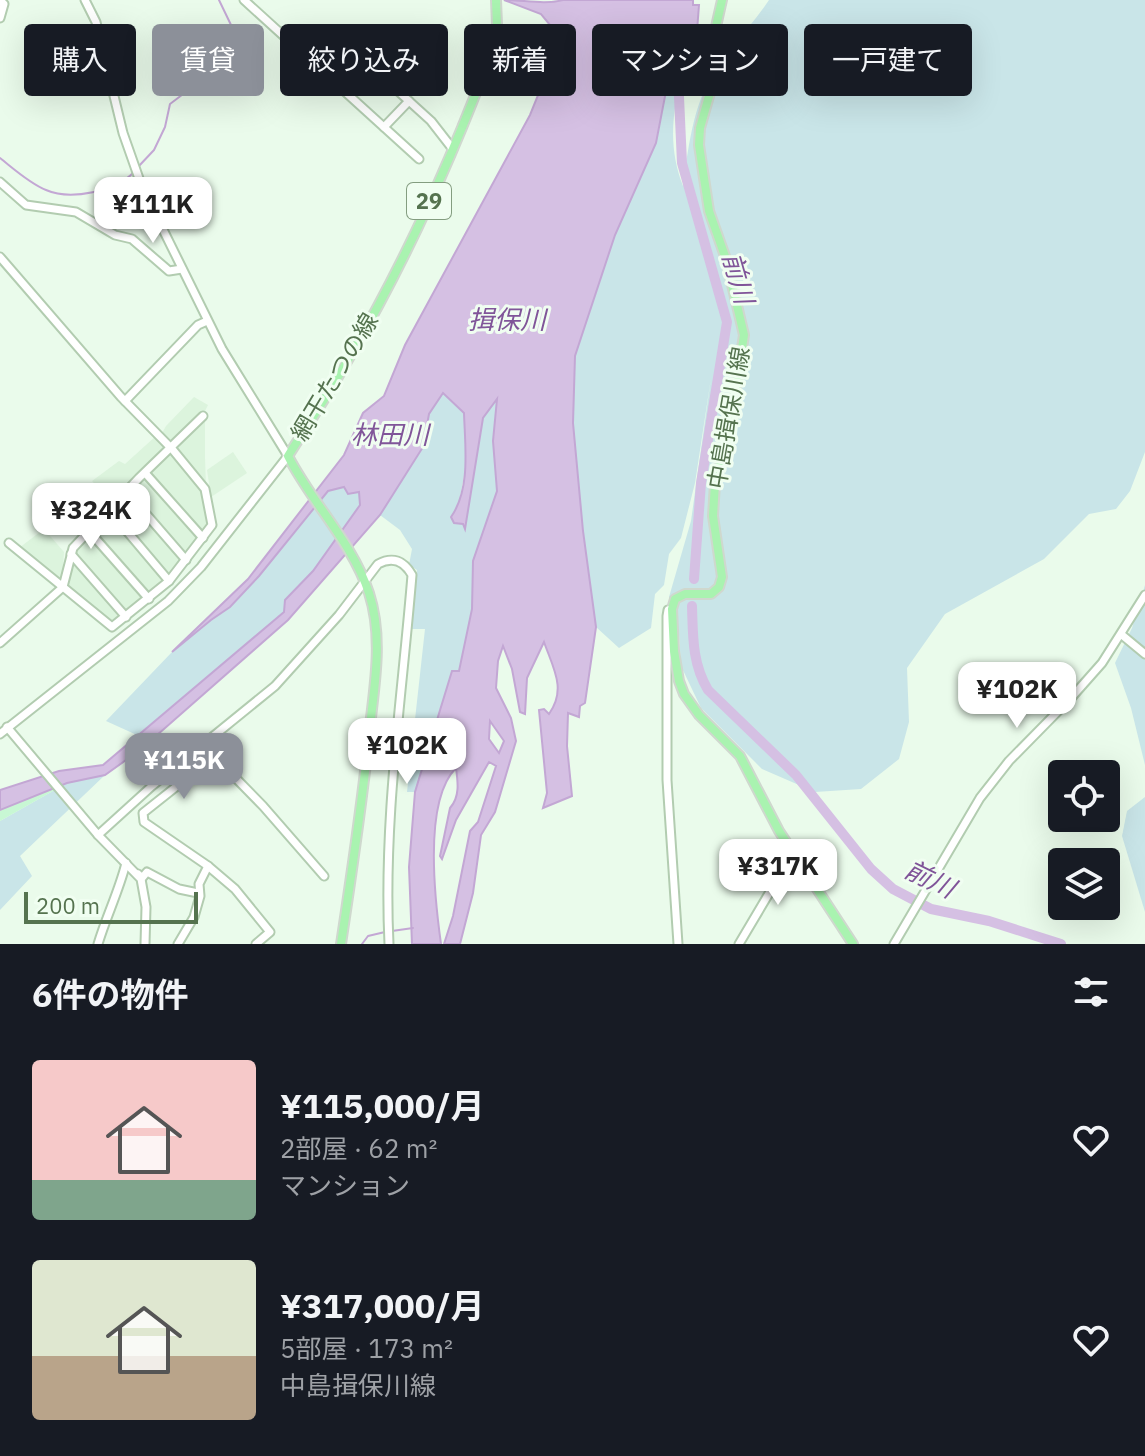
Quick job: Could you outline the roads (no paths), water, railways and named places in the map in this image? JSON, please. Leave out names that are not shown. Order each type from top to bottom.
[{"type":"main road","name":"網干たつの線","points":[[341,944],[365,778],[376,664],[375,620],[363,578],[289,459],[349,360],[380,301],[452,148],[493,48],[497,25],[496,0]]},
{"type":"main road","name":"中島揖保川線","points":[[672,609],[677,596],[711,594],[719,587],[722,577],[713,516],[715,483],[729,435],[744,335],[726,259],[709,211],[699,145],[700,128],[713,82],[713,40],[722,0]]},
{"type":"main road","points":[[672,609],[675,667],[684,694],[699,715],[740,756],[789,848],[853,944]]},
{"type":"street","points":[[0,0],[4,4],[0,18]]},
{"type":"street","points":[[0,734],[168,601],[201,567],[289,459],[243,387],[207,321],[142,187],[123,133],[96,22],[85,0]]},
{"type":"street","points":[[244,0],[280,33]]},
{"type":"street","points":[[350,96],[419,159]]},
{"type":"street","points":[[403,96],[442,131],[452,148]]},
{"type":"street","points":[[384,127],[409,101]]},
{"type":"street","points":[[0,182],[26,205],[76,212],[108,231],[132,239],[149,257],[169,271],[182,269]]},
{"type":"street","points":[[0,257],[205,489],[212,525],[169,581],[112,627],[9,543]]},
{"type":"street","points":[[125,401],[198,325],[207,321]]},
{"type":"street","points":[[0,643],[63,587],[73,548],[203,416]]},
{"type":"street","points":[[146,474],[203,538]]},
{"type":"street","points":[[127,492],[186,560]]},
{"type":"street","points":[[109,510],[169,581]]},
{"type":"street","points":[[89,531],[149,599]]},
{"type":"street","points":[[71,554],[126,617]]},
{"type":"street","points":[[98,835],[164,776],[275,686],[339,615],[363,578],[378,564],[385,560],[400,561],[412,575],[390,795],[386,893],[389,944]]},
{"type":"street","points":[[894,944],[980,798],[1009,761],[1082,686],[1122,635],[1145,595]]},
{"type":"street","points":[[672,609],[668,610],[667,616],[666,751],[668,825],[678,944]]},
{"type":"street","points":[[1122,635],[1145,654]]},
{"type":"street","points":[[7,727],[98,835],[141,879],[146,907],[145,944]]},
{"type":"street","points":[[256,944],[270,932],[235,889],[208,866],[144,822],[142,816],[205,763],[216,758],[324,876]]},
{"type":"street","points":[[739,944],[774,885],[789,848]]},
{"type":"street","points":[[127,864],[142,878],[147,872],[179,889],[198,893]]},
{"type":"street","points":[[98,944],[127,864]]},
{"type":"street","points":[[178,944],[194,917],[200,896],[198,893],[208,866]]},
{"type":"water","name":"揖保川","points":[[504,0],[693,0],[693,5],[699,5],[698,24],[592,24],[592,96],[665,96],[656,143],[615,235],[575,356],[573,423],[596,627],[585,703],[580,706],[579,717],[568,713],[567,746],[572,796],[543,808],[547,793],[539,710],[544,709],[549,714],[558,687],[544,642],[527,678],[525,714],[520,712],[512,669],[503,646],[498,661],[496,688],[511,718],[516,741],[495,812],[481,835],[473,893],[460,944],[444,944],[453,916],[470,831],[478,822],[496,766],[489,762],[456,820],[442,859],[440,856],[450,808],[457,794],[456,768],[446,783],[439,803],[434,852],[441,944],[412,944],[409,867],[415,792],[452,671],[459,671],[472,609],[473,561],[497,491],[493,441],[497,399],[483,418],[465,529],[463,524],[454,523],[451,517],[462,494],[464,480],[464,413],[443,393],[429,414],[423,447],[380,515],[288,620],[140,750],[105,775],[67,783],[0,810],[0,790],[59,771],[103,765],[284,612],[285,600],[313,571],[360,505],[359,492],[348,494],[344,487],[328,491],[230,607],[172,652],[248,579],[344,455],[363,413],[384,396],[405,345],[538,96],[576,96],[576,24],[549,24],[541,14]],"holes":[[[490,721],[504,741],[499,753],[489,739]]]},
{"type":"waterway","points":[[138,167],[154,150],[165,127],[170,104],[203,79],[212,60],[221,55],[239,53],[244,48],[219,0]]},
{"type":"waterway","name":"前川","points":[[679,96],[682,163],[727,322],[701,483],[694,579]]},
{"type":"waterway","points":[[0,158],[22,176],[56,193],[80,194],[105,189],[134,172]]},
{"type":"waterway","name":"前川","points":[[692,606],[696,659],[708,690],[796,775],[871,869],[893,889],[931,909],[989,921],[1061,944]]},
{"type":"waterway","points":[[392,931],[413,928]]},
{"type":"waterway","points":[[362,944],[368,936],[385,932]]},
{"type":"water label","name":"林田川","points":[[390,435]]}]
